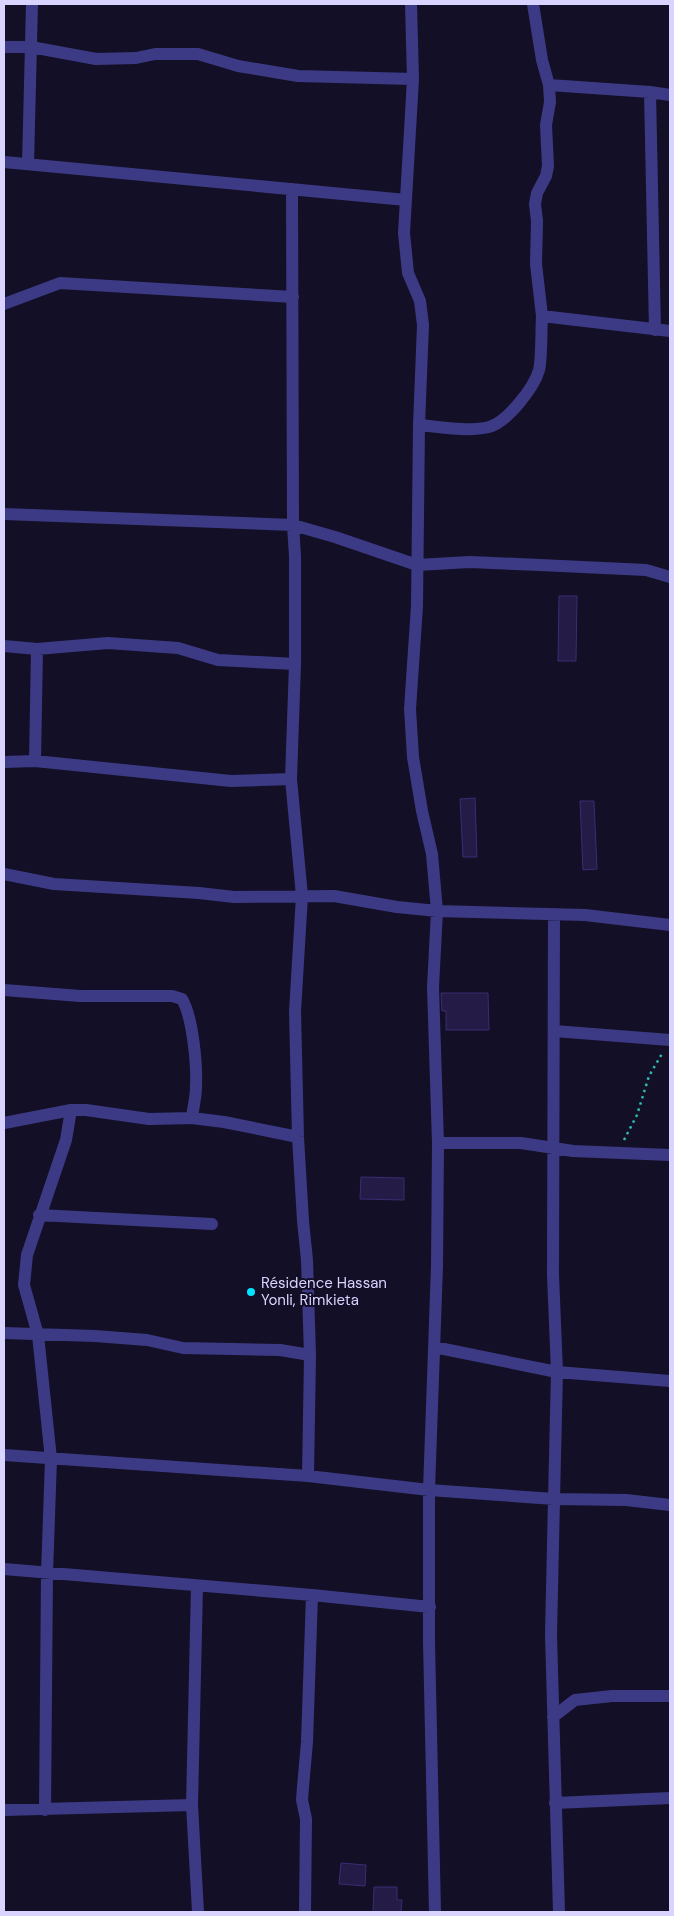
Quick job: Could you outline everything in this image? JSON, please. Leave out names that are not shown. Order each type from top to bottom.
[{"type":"street","points":[[28,164],[32,4]]},
{"type":"street","points":[[411,4],[413,79],[404,233],[408,273],[420,301],[423,325],[419,426],[417,606],[410,710],[413,757],[422,811],[432,854],[437,911],[433,987],[438,1144],[429,1490],[435,1912]]},
{"type":"street","points":[[419,426],[474,429],[490,427],[508,416],[521,401],[539,370],[542,316],[536,264],[538,220],[535,204],[537,193],[546,176],[548,166],[546,125],[550,102],[549,85],[542,60],[533,4]]},
{"type":"street","points":[[4,47],[31,47],[96,59],[136,58],[155,54],[198,54],[238,66],[298,76],[413,79]]},
{"type":"street","points":[[549,85],[670,95]]},
{"type":"street","points":[[650,92],[655,330]]},
{"type":"street","points":[[4,162],[406,200]]},
{"type":"street","points":[[292,189],[295,664],[291,779],[302,896],[295,1011],[298,1137],[307,1260],[310,1355],[308,1476]]},
{"type":"street","points":[[4,304],[60,283],[293,297]]},
{"type":"street","points":[[542,316],[670,331]]},
{"type":"street","points":[[4,514],[293,525],[336,537],[417,565],[470,562],[540,565],[646,570],[670,576]]},
{"type":"street","points":[[4,646],[37,649],[108,643],[178,648],[218,660],[295,664]]},
{"type":"street","points":[[35,761],[37,649]]},
{"type":"street","points":[[4,762],[35,761],[231,781],[291,779]]},
{"type":"street","points":[[4,874],[54,884],[199,892],[234,897],[334,896],[397,907],[437,911],[585,915],[670,924]]},
{"type":"street","points":[[554,914],[553,1275],[557,1372],[551,1634],[559,1912]]},
{"type":"street","points":[[4,990],[80,996],[172,996],[182,999],[187,1007],[194,1052],[196,1088],[192,1118]]},
{"type":"street","points":[[554,1031],[670,1040]]},
{"type":"street","points":[[4,1123],[71,1110],[86,1110],[149,1119],[192,1118],[224,1122],[298,1137]]},
{"type":"street","points":[[45,1810],[47,1574],[51,1459],[38,1335],[24,1285],[27,1255],[66,1140],[71,1110]]},
{"type":"street","points":[[438,1144],[521,1143],[553,1149],[670,1155]]},
{"type":"street","points":[[39,1215],[212,1224]]},
{"type":"street","points":[[4,1333],[95,1336],[146,1340],[183,1348],[280,1350],[310,1355]]},
{"type":"street","points":[[434,1347],[557,1372],[670,1381]]},
{"type":"street","points":[[4,1455],[308,1476],[429,1490],[554,1499],[626,1500],[670,1505]]},
{"type":"street","points":[[4,1569],[430,1607]]},
{"type":"street","points":[[197,1586],[192,1805],[198,1912]]},
{"type":"street","points":[[305,1912],[306,1819],[302,1800],[302,1787],[307,1742],[312,1595]]},
{"type":"street","points":[[553,1717],[575,1700],[612,1696],[670,1696]]},
{"type":"street","points":[[555,1803],[670,1798]]},
{"type":"street","points":[[4,1810],[192,1805]]},
{"type":"path","points":[[617,1152],[637,1115],[649,1076],[670,1040]]},
{"type":"building","points":[[559,596],[577,596],[576,661],[558,661]]},
{"type":"building","points":[[475,798],[477,857],[463,857],[460,799]]},
{"type":"building","points":[[580,801],[594,801],[597,869],[583,870]]},
{"type":"building","points":[[441,993],[488,993],[489,1030],[446,1030],[446,1011],[442,1011]]},
{"type":"building","points":[[361,1177],[404,1178],[404,1200],[360,1199]]},
{"type":"building","points":[[341,1863],[366,1865],[365,1886],[339,1884]]},
{"type":"building","points":[[374,1887],[397,1887],[397,1900],[402,1900],[401,1912],[373,1912]]},
{"type":"place","name":"Résidence Hassan Yonli, Rimkieta","points":[[251,1292]]}]
